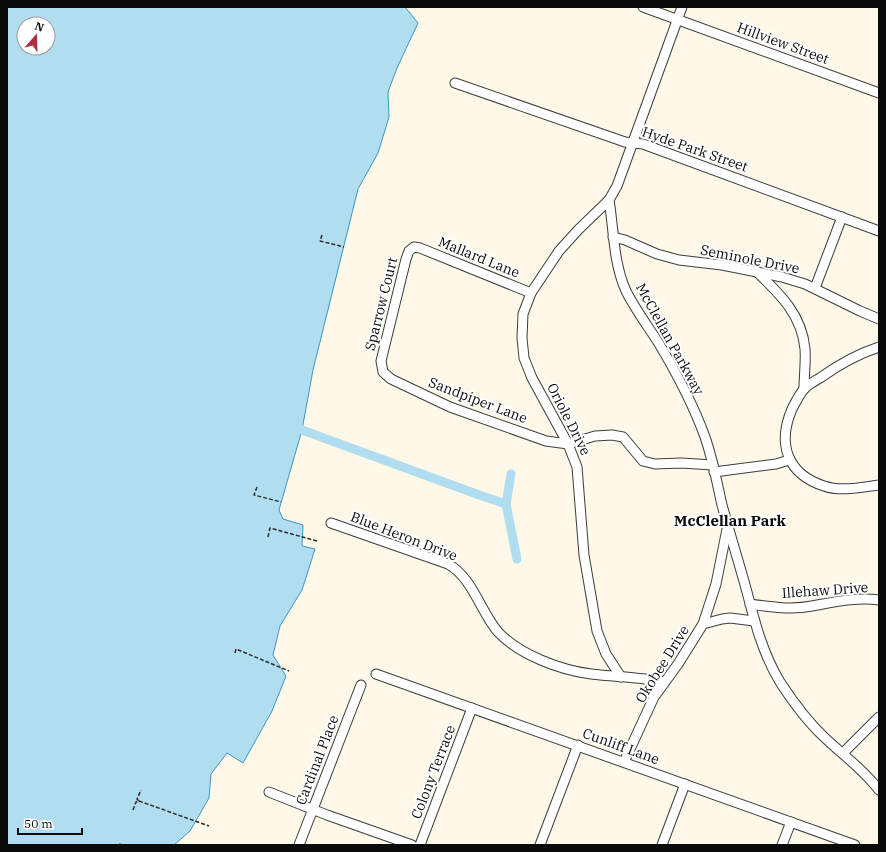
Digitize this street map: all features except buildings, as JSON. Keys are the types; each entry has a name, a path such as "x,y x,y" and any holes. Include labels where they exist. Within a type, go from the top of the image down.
{"street":[{"name":"Hillview Street","path":"643,7 879,93"},
{"path":"609,200 617,186 682,7"},
{"name":"Hyde Park Street","path":"455,83 625,142 643,144 879,231"},
{"name":"McClellan Parkway","path":"609,200 618,266 626,290 636,310 666,356 685,391 704,435 754,621 769,660 790,697 814,727 862,770 879,790"},
{"name":"Oriole Drive","path":"609,200 559,251 530,293 522,320 522,338 524,358 532,378 568,444 578,472 584,555 597,631 606,654 621,677"},
{"path":"815,288 842,217"},
{"name":"Seminole Drive","path":"613,237 625,240 657,254 680,260 722,265 782,277 815,288 879,319"},
{"name":"Mallard Lane","path":"417,247 530,293"},
{"name":"Sparrow Court","path":"383,372 381,361 406,259 409,251 417,247"},
{"path":"757,272 787,303 800,326 805,347 804,389"},
{"path":"879,347 849,360 804,389 793,406 786,426 784,442 789,460 808,478 825,487 851,488 879,485"},
{"name":"Sandpiper Lane","path":"383,372 391,380 450,407 546,441 568,444"},
{"path":"568,444 595,436 612,435 623,437 643,461 655,464 681,463 714,468 776,464 789,460"},
{"name":"Blue Heron Drive","path":"331,523 448,564 455,568 468,584 497,631 526,653 568,669 590,674 664,682"},
{"name":"Okobee Drive","path":"624,762 654,697 678,664 703,624 716,584 728,523"},
{"name":"Illehaw Drive","path":"750,604 776,608 792,608 844,600 879,600"},
{"name":"Okobee Drive","path":"703,624 730,618 754,621"},
{"name":"Cunliff Lane","path":"376,674 856,845"},
{"name":"Cardinal Place","path":"299,845 361,685"},
{"name":"Colony Terrace","path":"420,845 472,708"},
{"path":"844,753 879,717"},
{"path":"540,845 578,745"},
{"path":"662,845 685,784"},
{"path":"269,792 412,845"},
{"path":"782,845 791,822"}],"path":[{"path":"322,235 320,241 344,247"},
{"path":"257,487 254,495 281,502"},
{"path":"268,536 270,528 317,541"},
{"path":"235,653 236,649 289,671"},
{"path":"139,801 137,799 141,790"},
{"path":"133,810 136,802 139,801"},
{"path":"139,801 209,826"}],"water":[{"path":"7,7 405,7 418,23 397,68 388,92 389,117 378,153 358,189 313,370 302,430 279,510 283,519 303,525 302,546 315,549 302,590 280,626 273,655 286,676 272,711 243,763 227,753 211,774 209,798 190,831 174,845 7,845"}],"waterway":[{"path":"302,430 506,504"},
{"path":"511,474 506,504 517,559"}],"district":[{"name":"McClellan Park","path":"730,520"}]}
